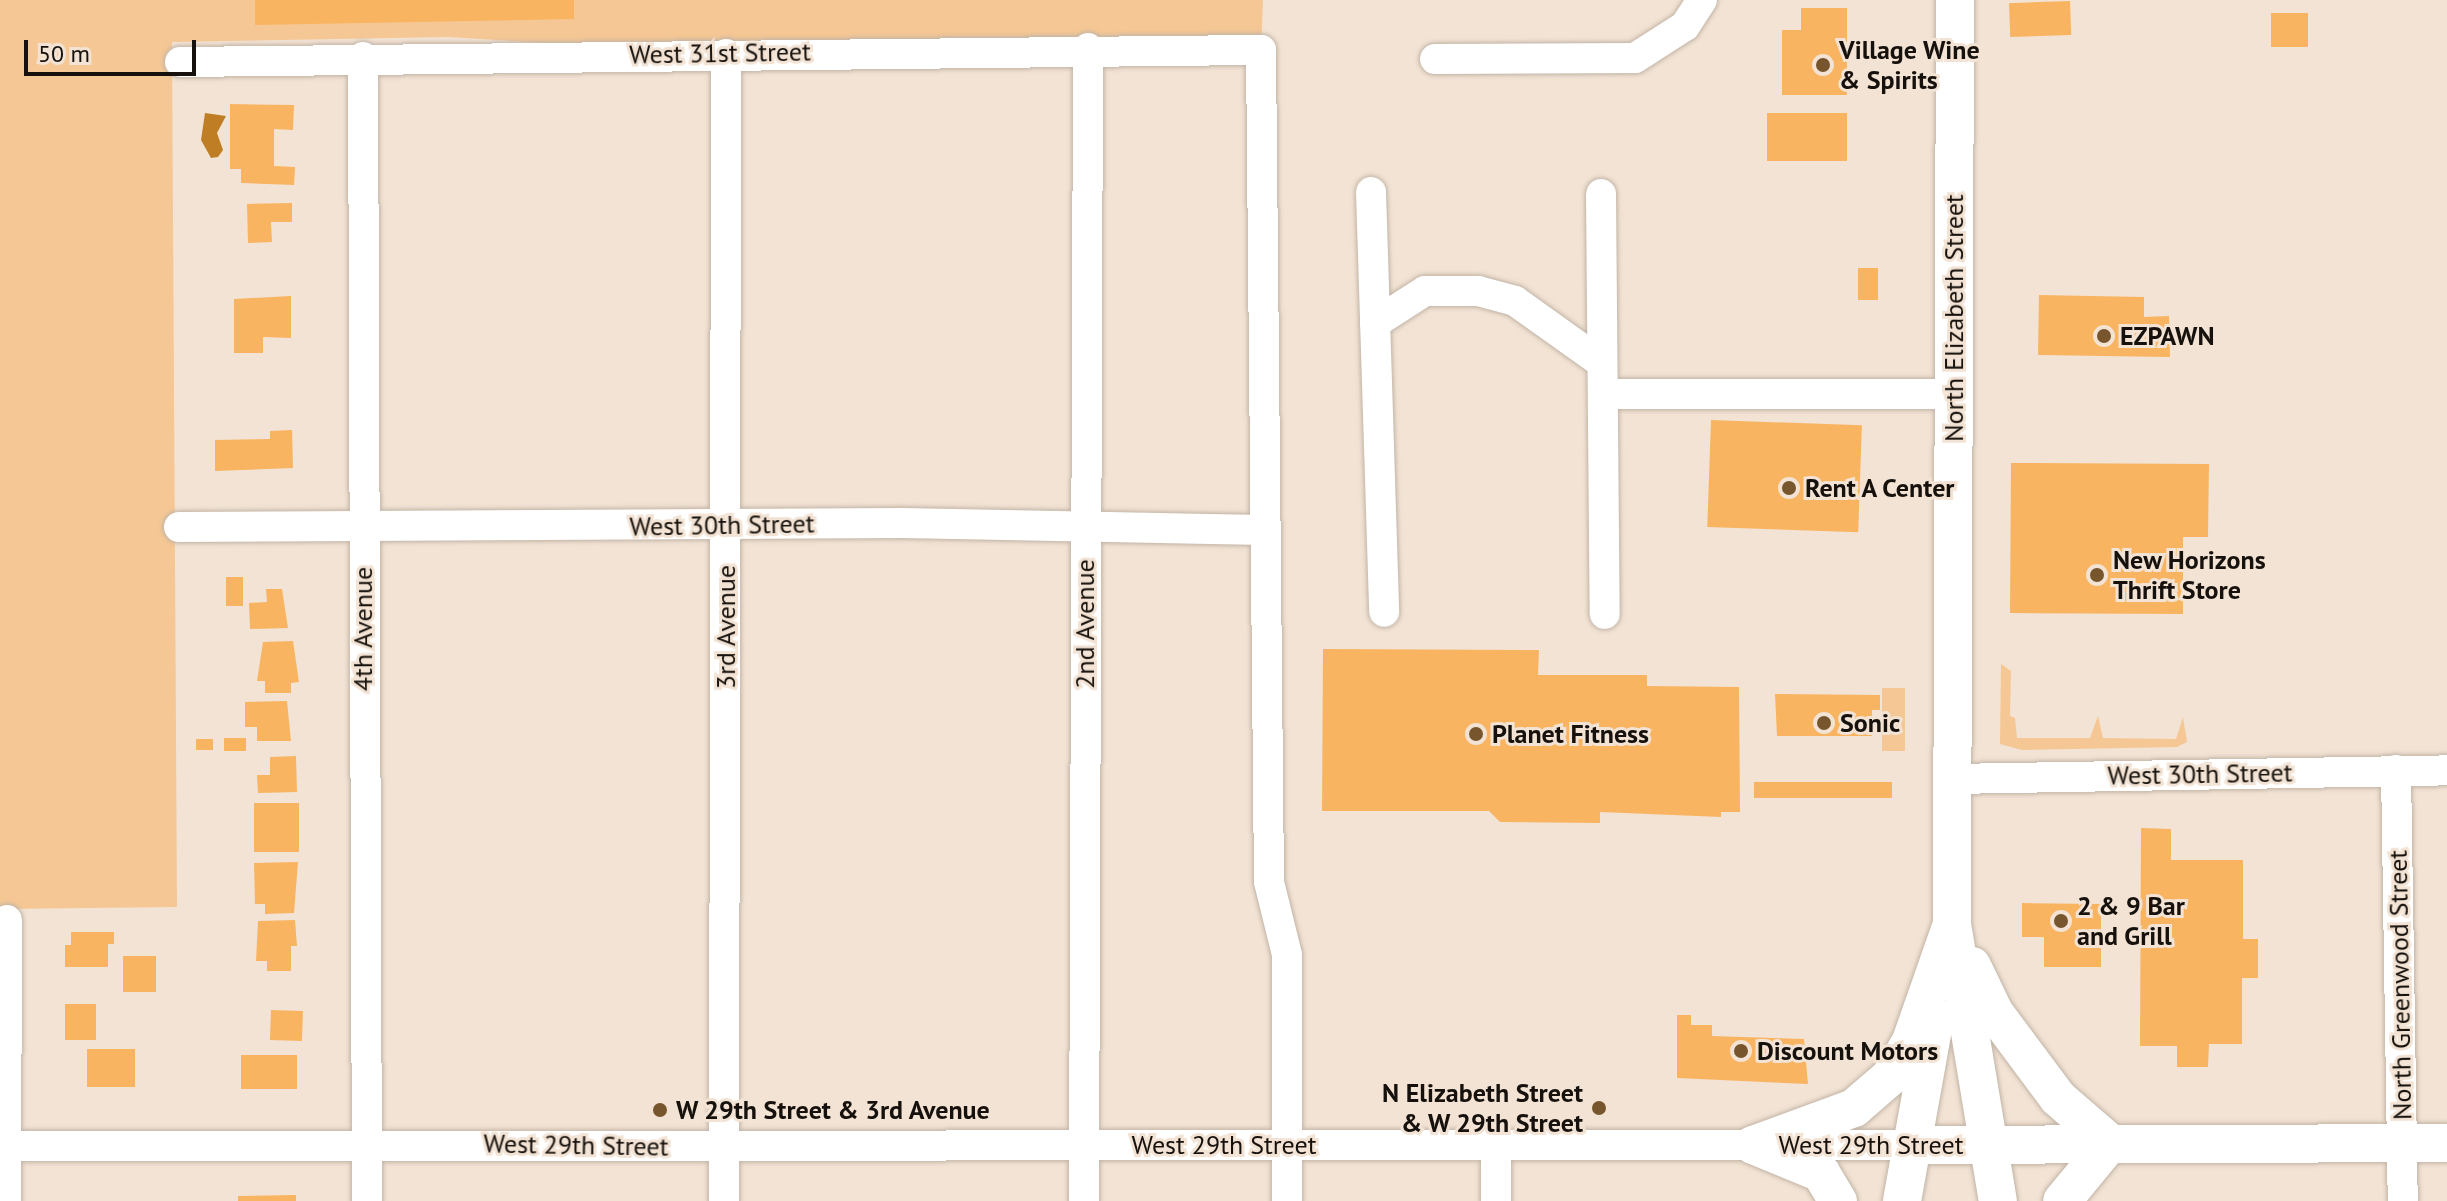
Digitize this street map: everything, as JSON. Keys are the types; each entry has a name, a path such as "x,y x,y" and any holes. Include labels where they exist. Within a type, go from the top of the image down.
{"main road":[{"name":"North Elizabeth Street","path":"1955,0 1952,924 1998,1201"},
{"name":"North Elizabeth Street","path":"1902,1201 1952,924"},
{"path":"1952,924 1994,1012 2058,1098 2110,1143 2062,1201"},
{"path":"1753,1145 1854,1108 1890,1077 1911,1041 1952,924"},
{"name":"West 29th Street","path":"1911,1145 2447,1143"},
{"path":"1753,1145 1821,1173 1838,1201"}],"street":[{"path":"1435,59 1635,58 1685,26 1702,0"},
{"name":"West 31st Street","path":"180,62 1088,48 1261,50 1265,530"},
{"name":"2nd Avenue","path":"1084,1201 1088,48"},
{"name":"3rd Avenue","path":"724,1201 726,54"},
{"name":"4th Avenue","path":"363,57 367,1201"},
{"path":"1371,192 1384,612"},
{"path":"1601,194 1605,614"},
{"path":"1375,323 1425,291 1478,291 1515,301 1602,363"},
{"path":"1603,394 1953,394"},
{"name":"West 30th Street","path":"179,527 363,529 1085,524 1265,530"},
{"path":"1265,530 1269,882 1287,955 1287,1201"},
{"name":"North Greenwood Street","path":"2396,770 2403,1201"},
{"name":"West 30th Street","path":"1952,779 2447,770"},
{"path":"6,1201 3,1146 7,920"},
{"name":"West 29th Street","path":"3,1146 367,1143 724,1147 1911,1145"},
{"path":"1496,1146 1496,1201"}],"shaded area":[{"path":"0,0 1263,0 1261,50 726,54 448,37 172,42 177,907 0,909"},
{"path":"205,113 226,116 217,133 223,150 218,157 211,158 201,140"},
{"path":"2001,664 2011,671 2010,716 2015,718 2017,738 2090,738 2098,716 2103,738 2176,739 2183,717 2187,742 2177,747 2022,750 2000,744"},
{"path":"1882,688 1905,688 1905,751 1882,751"}],"building":[{"path":"255,0 574,0 574,19 255,25"},
{"path":"2070,1 2071,35 2010,37 2009,3"},
{"path":"1801,8 1847,8 1847,95 1782,95 1782,30 1801,30"},
{"path":"2271,13 2308,13 2308,47 2271,47"},
{"path":"230,104 294,105 293,130 274,129 274,166 295,167 294,185 241,183 241,169 230,169"},
{"path":"1767,113 1847,113 1847,161 1767,161"},
{"path":"292,203 292,222 271,222 272,242 248,243 247,204"},
{"path":"1858,268 1878,268 1878,300 1858,300"},
{"name":"EZPAWN","path":"2039,295 2144,297 2144,317 2169,316 2170,357 2038,355"},
{"path":"291,296 291,338 263,337 263,353 234,353 234,299"},
{"name":"Rent A Center","path":"1711,420 1862,425 1858,532 1707,527"},
{"path":"292,430 293,468 215,471 215,440 270,439 270,431"},
{"name":"New Horizons Thrift Store","path":"2011,463 2209,464 2208,537 2183,537 2183,614 2010,613"},
{"path":"226,577 243,577 243,606 226,606"},
{"path":"266,589 282,589 288,628 250,629 249,603 267,602"},
{"path":"293,641 299,682 291,683 291,693 265,693 265,681 257,681 263,642"},
{"path":"1323,649 1539,650 1538,675 1647,675 1647,686 1739,687 1740,812 1721,812 1721,817 1600,812 1600,823 1500,822 1489,811 1322,811"},
{"name":"Sonic","path":"1775,694 1880,695 1880,710 1872,710 1872,736 1777,736"},
{"path":"287,701 291,741 257,741 257,727 245,727 245,702"},
{"path":"224,738 246,738 246,751 224,751"},
{"path":"196,739 213,739 213,750 196,750"},
{"path":"296,756 297,792 258,793 257,775 270,775 270,757"},
{"path":"1754,782 1892,782 1892,798 1754,798"},
{"path":"254,803 299,803 299,852 254,852"},
{"path":"2141,828 2171,829 2171,860 2243,860 2243,939 2258,939 2258,978 2242,978 2242,1044 2209,1044 2208,1067 2177,1067 2177,1046 2140,1046"},
{"path":"298,862 294,913 265,914 265,904 255,904 254,863"},
{"name":"2 & 9 Bar and Grill","path":"2022,903 2101,904 2101,967 2044,967 2044,937 2022,937"},
{"path":"295,920 297,946 291,946 291,971 267,971 267,961 256,961 258,921"},
{"path":"71,932 114,932 114,944 108,944 108,967 65,967 65,945 71,945"},
{"path":"123,956 156,956 156,992 123,992"},
{"path":"65,1004 96,1004 96,1040 65,1040"},
{"path":"271,1010 303,1011 302,1041 270,1040"},
{"name":"Discount Motors","path":"1677,1015 1691,1015 1691,1025 1712,1025 1712,1036 1804,1039 1808,1084 1677,1078"},
{"path":"87,1049 135,1049 135,1087 87,1087"},
{"path":"241,1055 297,1055 297,1089 241,1089"},
{"path":"296,1195 296,1201 238,1201 238,1196"}],"place":[{"name":"Village Wine & Spirits","path":"1823,65"},
{"name":"EZPAWN","path":"2104,336"},
{"name":"Rent A Center","path":"1789,488"},
{"name":"New Horizons Thrift Store","path":"2097,575"},
{"name":"Sonic","path":"1824,723"},
{"name":"Planet Fitness","path":"1476,734"},
{"name":"2 & 9 Bar and Grill","path":"2061,921"},
{"name":"Discount Motors","path":"1741,1051"},
{"name":"N Elizabeth Street & W 29th Street","path":"1599,1108"},
{"name":"W 29th Street & 3rd Avenue","path":"660,1110"}]}
